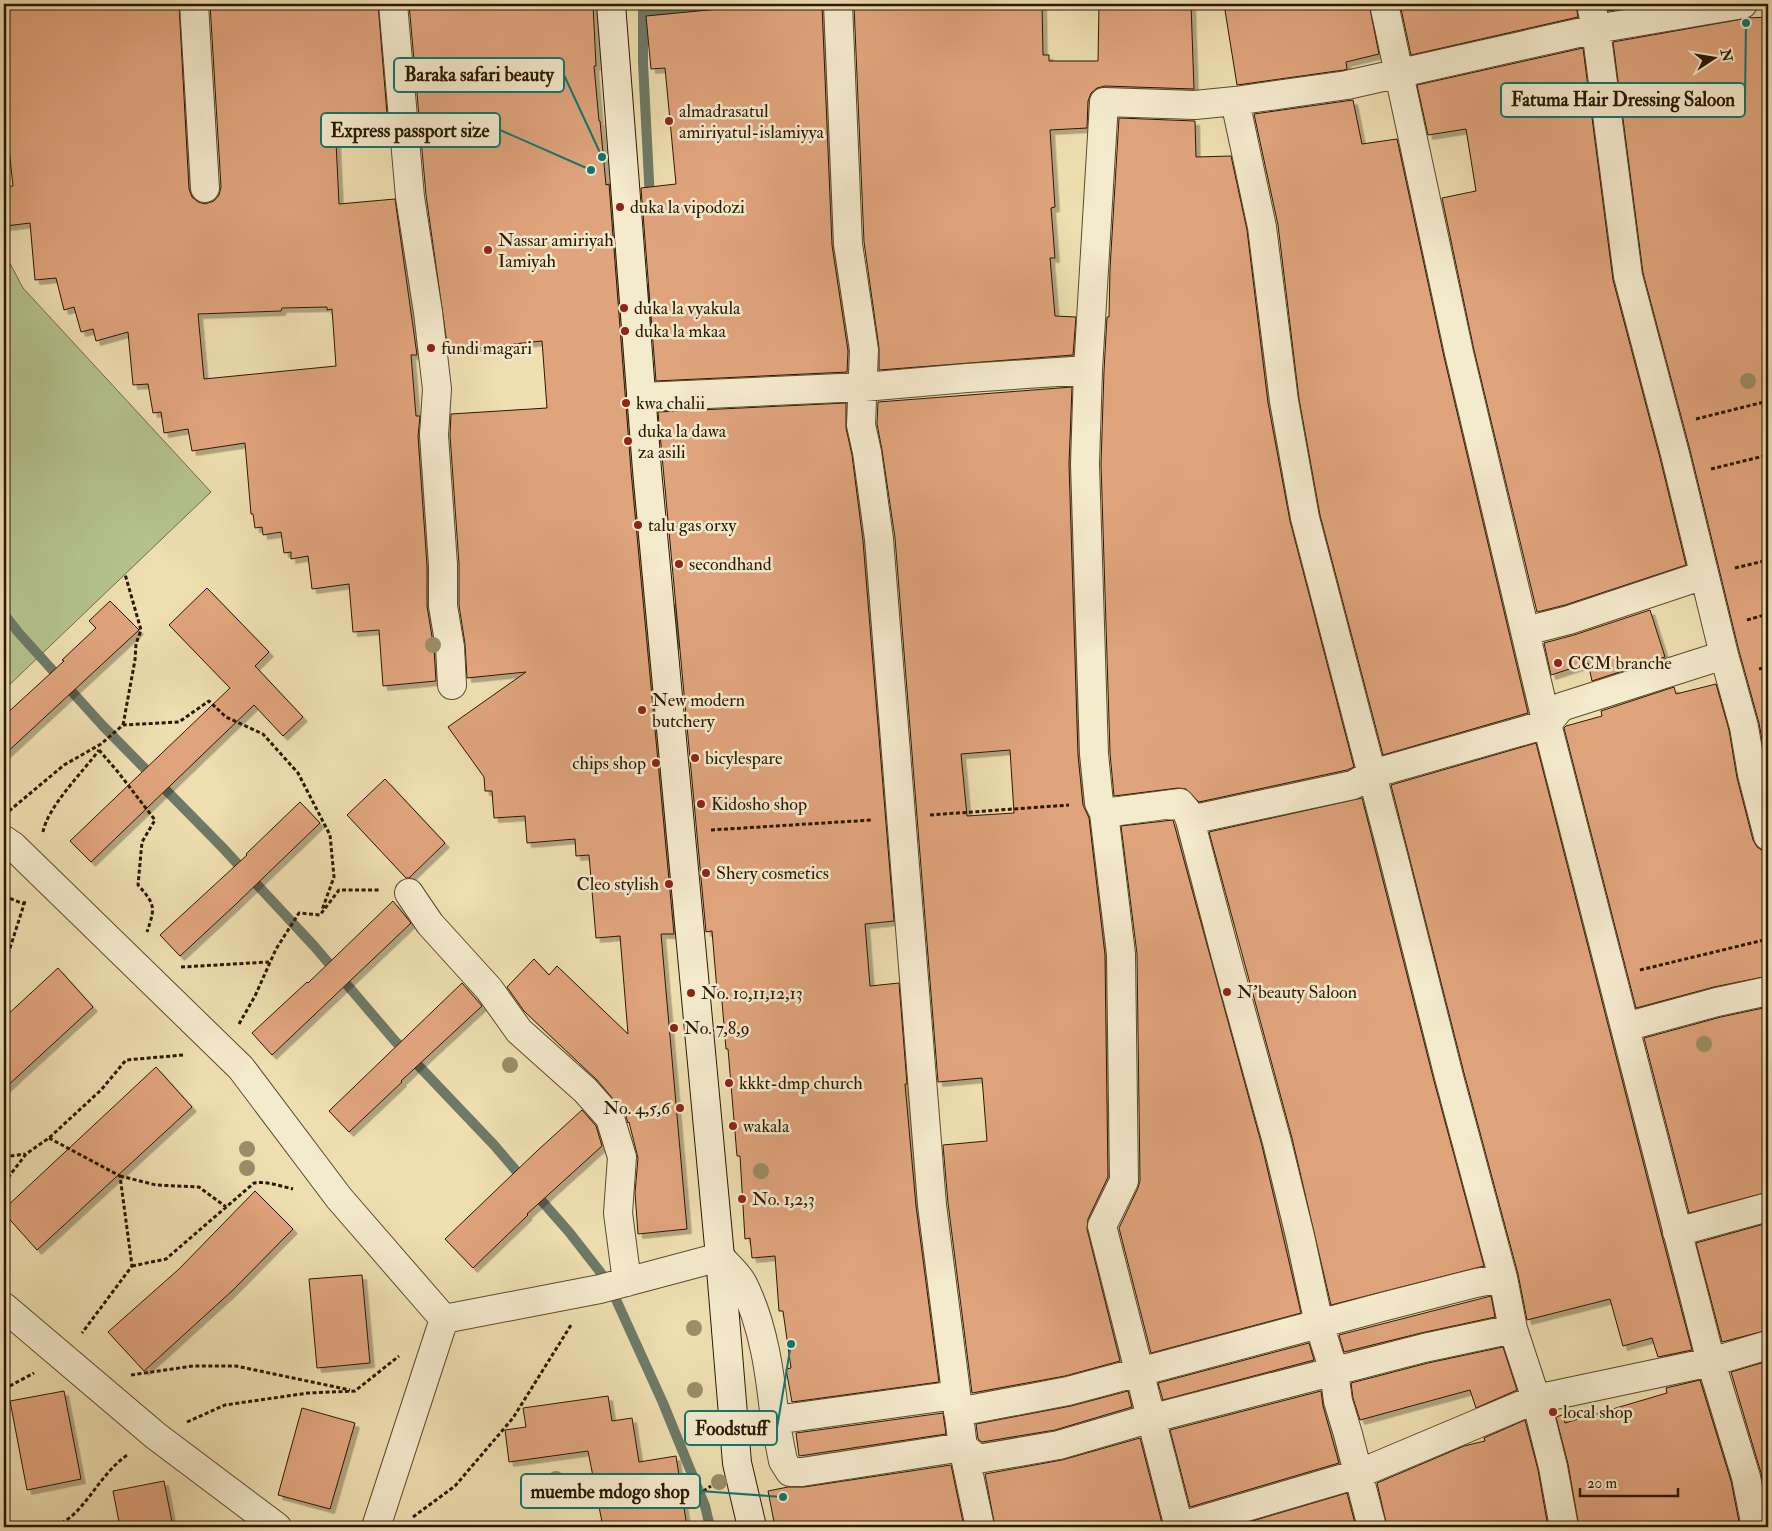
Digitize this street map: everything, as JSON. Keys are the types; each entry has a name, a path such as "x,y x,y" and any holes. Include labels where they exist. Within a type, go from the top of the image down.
{"street":[{"path":"194,4 205,188"},
{"path":"393,4 410,197 428,312 437,389 434,435 442,557 443,606 450,647 452,685"},
{"path":"611,4 641,397 720,1257 737,1463 752,1527"},
{"path":"838,4 848,244 864,350 861,425 867,452 879,539 932,1205 963,1448 980,1527"},
{"path":"1384,4 1459,353 1547,724 1711,1362 1746,1477 1756,1527"},
{"path":"1744,4 1594,16 1399,73 1347,85 1194,105 1104,102 1088,370 1085,464 1093,744 1099,803 1104,813 1121,954 1124,1181 1102,1226 1178,1527 1358,1474 1536,1399 1711,1362 1768,1345"},
{"path":"1594,16 1628,276 1744,727 1752,774 1768,836"},
{"path":"1235,101 1262,227 1284,401 1305,518 1514,1329 1536,1399 1564,1527"},
{"path":"641,397 864,387 1088,370"},
{"path":"1526,631 1569,620 1704,576"},
{"path":"1190,820 1353,784 1372,774 1547,724 1561,707 1724,655"},
{"path":"1104,813 1180,803 1186,810 1190,820 1277,1142 1319,1324 1334,1371 1338,1401 1372,1527"},
{"path":"4,840 13,846 241,1068 339,1198 444,1319"},
{"path":"409,893 430,924 489,989 519,1031 585,1090 610,1118 622,1157 610,1287"},
{"path":"1625,1027 1717,1002 1768,991"},
{"path":"1677,1232 1768,1207"},
{"path":"444,1319 610,1287 720,1257"},
{"path":"720,1257 742,1282 760,1328 783,1461 790,1472 802,1472 963,1448 978,1459 1059,1445 1424,1348 1514,1329"},
{"path":"775,1420 957,1404 1068,1391 1461,1287 1502,1278"},
{"path":"4,1307 156,1436 277,1527"},
{"path":"376,1527 444,1319"}],"path":[{"path":"1667,427 1768,400"},
{"path":"1680,476 1768,455"},
{"path":"123,725 140,630 125,574"},
{"path":"4,811 8,812 64,765 101,744 123,725 178,722 209,701 226,716 263,734 298,773 330,835 334,877 320,915"},
{"path":"99,750 155,820 142,842 138,885 150,898 154,912 144,940 141,971 270,962"},
{"path":"4,896 24,904"},
{"path":"1612,976 1768,939"},
{"path":"48,1138 120,1176 156,1185 199,1187 226,1207"},
{"path":"4,1158 26,1154"},
{"path":"120,1176 132,1266"},
{"path":"4,1389 63,1358 132,1266 166,1259 254,1182 264,1181 276,1186 294,1189"},
{"path":"406,1522 455,1486 513,1418 610,1287"},
{"path":"56,1527 77,1512 122,1458 156,1436 225,1405 308,1393 355,1391 400,1355"},
{"path":"91,1381 193,1366 236,1366 355,1391"},
{"path":"687,1502 707,1488"}],"green space":[{"path":"4,252 23,288 211,492 4,690"}],"building":[{"path":"8,4 90,4 90,8 137,4 179,4 189,189 192,197 198,202 205,204 214,201 219,195 221,187 210,4 378,4 389,138 336,142 339,204 395,199 417,355 411,355 416,416 420,416 418,436 427,566 427,606 434,649 436,681 383,686 379,630 353,632 349,584 312,589 308,556 291,559 291,552 284,553 281,532 263,535 262,527 255,528 253,514 251,514 245,443 192,451 188,429 164,433 161,412 153,413 148,384 133,385 128,332 96,341 93,329 81,332 74,307 64,310 56,278 35,280 30,223 6,226 4,187 13,186 4,102 4,66 6,66 6,62 9,62","holes":["327,307 327,310 332,309 336,366 204,379 198,314 281,311 282,308"]},
{"path":"409,4 593,4 596,66 594,66 606,185 609,184 631,471 674,934 661,934 687,1229 638,1234 635,1193 638,1158 625,1113 597,1080 524,1011 507,987 534,959 549,975 557,966 628,1034 620,936 596,938 589,855 576,856 575,839 527,843 525,816 494,818 492,791 485,791 484,777 448,727 526,672 467,678 465,644 459,605 459,564 450,435 451,414 547,408 542,341 448,351 426,195"},
{"path":"895,4 895,6 1042,4 1043,55 1049,55 1049,61 1098,61 1099,4 1191,4 1194,89 1105,86 1097,88 1091,93 1088,101 1087,128 1050,130 1055,207 1051,208 1055,258 1050,258 1055,316 1076,317 1073,355 879,370 879,348 864,242 854,5"},
{"path":"1224,4 1369,4 1379,54 1346,62 1347,69 1344,70 1237,85"},
{"path":"1400,4 1576,4 1578,17 1411,55"},
{"path":"1607,4 1651,4 1608,11"},
{"path":"822,6 832,245 848,351 847,372 656,381 641,188 676,184 665,68 651,69 646,16 719,9"},
{"path":"1768,17 1768,774 1759,723 1643,273 1613,42 1748,18"},
{"path":"1583,48 1613,280 1686,565 1565,605 1537,612 1474,350 1442,198 1476,191 1466,129 1428,135 1417,85"},
{"path":"1353,100 1362,144 1397,139 1444,357 1528,713 1383,755 1320,515 1299,399 1278,225 1254,114"},
{"path":"1119,118 1195,121 1196,157 1231,156 1247,230 1268,403 1290,521 1354,767 1347,770 1199,802 1186,789 1178,788 1114,796 1110,753 1101,464 1104,371 1107,317 1109,317"},
{"path":"1072,387 1069,464 1078,755 1083,805 1089,818 1105,955 1108,1177 1088,1219 1087,1229 1120,1361 1065,1376 972,1393 948,1203 943,1145 987,1141 982,1078 938,1082 895,538 877,424 878,402","holes":["1010,750 1014,813 967,816 961,754"]},
{"path":"846,403 846,428 852,455 863,541 894,921 865,924 870,986 899,983 907,1084 905,1084 916,1206 939,1382 792,1402 786,1369 791,1368 783,1311 779,1311 775,1256 752,1258 750,1238 745,1239 740,1156 737,1156 721,990 717,990 712,931 706,932 658,412"},
{"path":"207,588 269,652 255,666 303,717 283,736 254,705 91,862 70,841 230,688 169,625"},
{"path":"110,601 139,630 4,755 4,716 64,661 62,660 96,628 89,621"},
{"path":"1650,610 1665,657 1592,681 1588,663 1551,675 1544,643"},
{"path":"1716,684 1729,730 1737,778 1753,840 1757,847 1763,851 1768,851 1768,976 1714,987 1636,1008 1564,728 1602,716 1601,711 1674,687 1676,694"},
{"path":"1536,743 1692,1350 1658,1357 1652,1338 1623,1346 1610,1299 1527,1320 1518,1274 1464,1073 1391,785"},
{"path":"385,779 445,843 409,878 406,878 347,815"},
{"path":"1362,798 1434,1081 1484,1266 1331,1305 1292,1138 1209,832"},
{"path":"300,802 320,823 180,956 160,935 247,855"},
{"path":"1173,820 1262,1146 1301,1313 1151,1353 1119,1228 1140,1181 1137,954 1121,826"},
{"path":"393,901 411,923 272,1055 252,1033 308,983"},
{"path":"58,968 93,1007 4,1089 4,1018"},
{"path":"462,983 482,1006 349,1132 329,1111"},
{"path":"1768,1007 1768,1192 1689,1213 1644,1038 1721,1017"},
{"path":"156,1067 192,1107 37,1250 4,1213 4,1209"},
{"path":"582,1110 596,1126 602,1146 527,1214 473,1268 445,1239"},
{"path":"255,1191 293,1229 233,1290 144,1371 108,1332 179,1269"},
{"path":"1768,1223 1768,1330 1722,1342 1696,1243"},
{"path":"362,1275 370,1363 317,1368 309,1279"},
{"path":"1491,1296 1495,1317 1344,1352 1339,1335"},
{"path":"1309,1343 1314,1360 1163,1400 1158,1383"},
{"path":"1503,1347 1517,1390 1476,1408 1470,1390 1360,1420 1353,1398 1351,1383 1428,1363"},
{"path":"1768,1361 1768,1509 1761,1473 1731,1372"},
{"path":"1700,1380 1731,1481 1740,1527 1579,1527 1568,1464 1556,1417 1562,1415 1565,1423 1667,1393 1666,1388"},
{"path":"64,1391 81,1479 27,1490 10,1401"},
{"path":"1128,1391 1132,1407 1055,1430 982,1442 978,1439 976,1424 1071,1406"},
{"path":"1321,1391 1323,1406 1339,1463 1190,1507 1170,1430"},
{"path":"608,1396 612,1421 632,1418 639,1462 676,1456 687,1527 603,1527 588,1451 509,1462 505,1430 526,1427 523,1408"},
{"path":"302,1408 355,1423 330,1509 278,1495"},
{"path":"943,1413 946,1434 799,1456 796,1433"},
{"path":"1525,1420 1538,1470 1548,1527 1387,1527 1377,1483 1464,1446 1485,1441 1484,1438"},
{"path":"1140,1438 1163,1527 995,1527 985,1474 1062,1460"},
{"path":"951,1465 964,1527 816,1527 815,1523 775,1527 768,1491"},
{"path":"164,1481 173,1527 120,1527 113,1491"},
{"path":"1347,1493 1356,1527 1232,1527"}],"waterway":[{"path":"650,200 643,63 643,12 728,6 729,21"},
{"path":"649,332 650,289"},
{"path":"675,646 678,608"},
{"path":"4,614 102,725 222,847 314,946 395,1041 494,1145 524,1180"},
{"path":"533,1191 569,1232 608,1282 663,1403 705,1506 710,1527"}],"place":[{"name":"Fatuma Hair Dressing Saloon","path":"1746,23"},
{"name":"almadrasatul amiriyatul-islamiyya","path":"669,121"},
{"name":"Baraka safari beauty","path":"602,157"},
{"name":"Express passport size","path":"591,170"},
{"name":"duka la vipodozi","path":"620,207"},
{"name":"Nassar amiriyah Iamiyah","path":"488,250"},
{"name":"duka la vyakula","path":"624,308"},
{"name":"duka la mkaa","path":"625,331"},
{"name":"fundi magari","path":"431,348"},
{"name":"kwa chalii","path":"626,403"},
{"name":"duka la dawa za asili","path":"628,441"},
{"name":"talu gas orxy","path":"638,525"},
{"name":"secondhand","path":"679,564"},
{"name":"CCM branche","path":"1558,663"},
{"name":"New modern butchery","path":"642,710"},
{"name":"bicylespare","path":"695,758"},
{"name":"chips shop","path":"656,763"},
{"name":"Kidosho shop","path":"701,804"},
{"name":"Shery cosmetics","path":"706,873"},
{"name":"Cleo stylish","path":"669,884"},
{"name":"N'beauty Saloon","path":"1227,992"},
{"name":"No. 10,11,12,13","path":"691,993"},
{"name":"No. 7,8,9","path":"674,1028"},
{"name":"kkkt-dmp church","path":"729,1083"},
{"name":"No. 4,5,6","path":"680,1108"},
{"name":"wakala","path":"733,1126"},
{"name":"No. 1,2,3","path":"742,1199"},
{"name":"Foodstuff","path":"791,1344"},
{"name":"local shop","path":"1553,1412"},
{"name":"muembe mdogo shop","path":"783,1497"}]}
